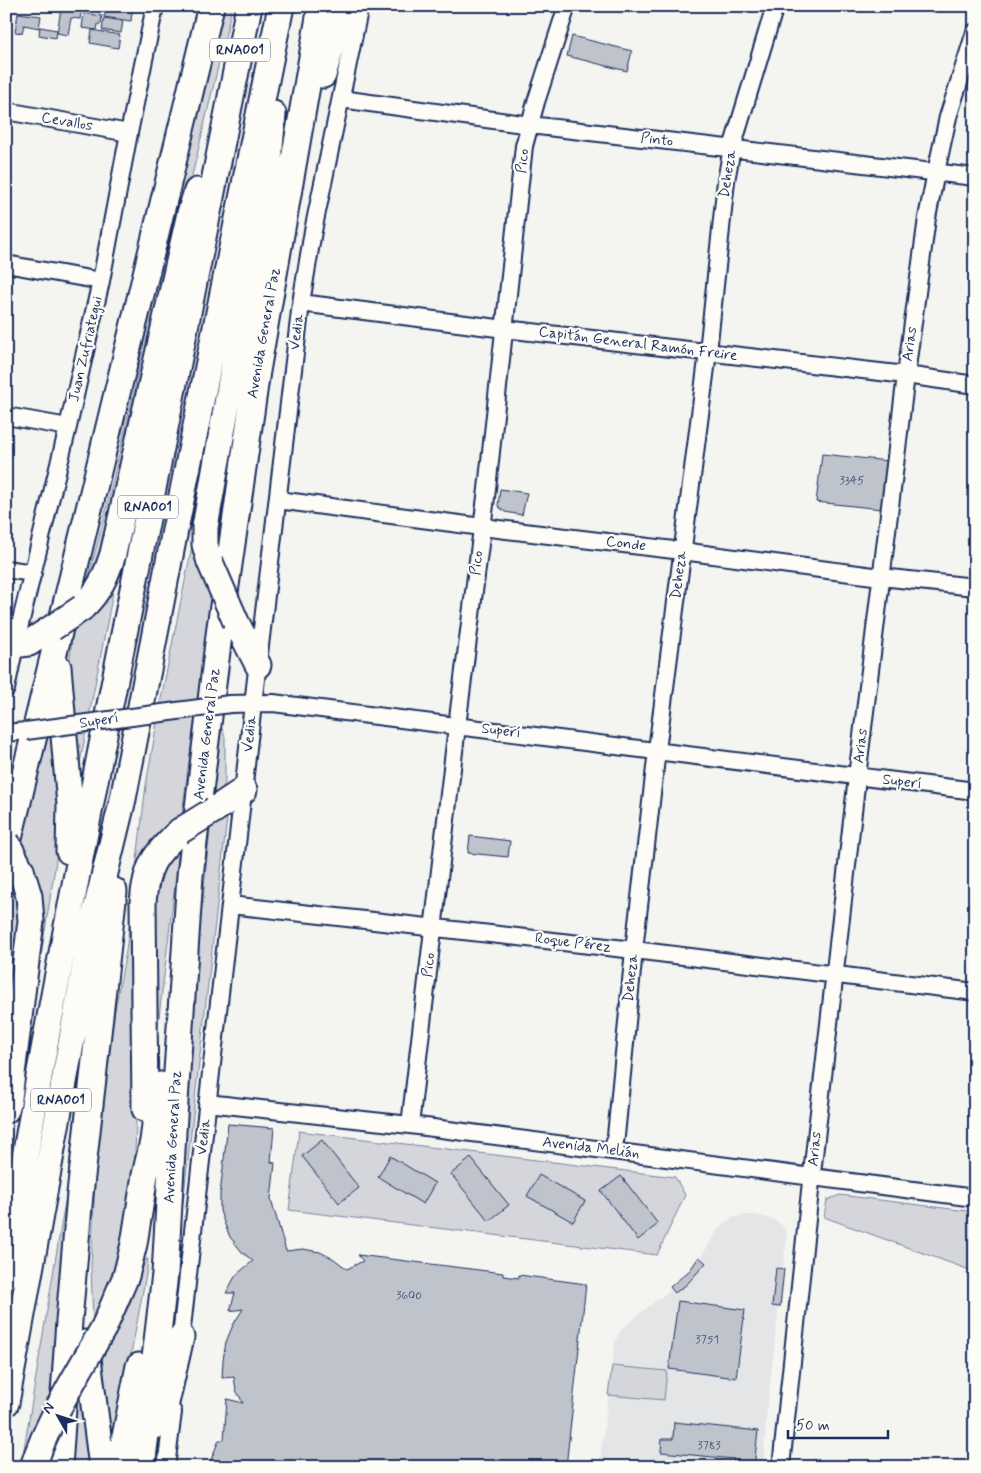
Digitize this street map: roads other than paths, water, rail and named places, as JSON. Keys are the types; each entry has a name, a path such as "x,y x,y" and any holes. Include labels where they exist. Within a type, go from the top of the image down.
{"highway":[{"path":"175,154 195,6"},
{"path":"14,861 56,628 211,6"},
{"name":"RNA001","path":"6,1275 22,1174 68,920 144,525 249,6"},
{"path":"258,665 236,622 210,562 205,545 205,527 267,180 282,6"},
{"name":"RNA001","path":"6,1403 93,922 123,799 175,530 282,6"},
{"name":"Avenida General Paz","path":"142,1467 165,1274 190,876 221,617 257,371 321,6"},
{"path":"290,182 332,43 340,6"},
{"path":"15,645 29,642 56,628 91,600 106,577 113,554 190,213 231,94"},
{"path":"56,628 70,805 68,920"},
{"path":"146,1175 143,902 145,882 152,864 163,846 180,831 244,790"},
{"path":"59,1467 80,1194 123,799"},
{"path":"6,842 29,896 31,921 6,1110"},
{"path":"33,1467 40,1447 59,1408 104,1327 126,1276 154,1141 181,915 190,876"},
{"path":"119,1467 140,1362 173,1132"},
{"path":"6,1223 22,1174"},
{"path":"80,1194 86,1353 102,1467"},
{"path":"156,1467 162,1423 181,1337"}],"street":[{"name":"Juan Zufriategui","path":"6,689 101,281 128,133 156,6"},
{"name":"Vedia","path":"166,1467 301,303 313,231 360,6"},
{"name":"Pico","path":"410,1125 482,527 524,146 566,6"},
{"name":"Deheza","path":"613,1151 657,750 708,352 726,181 732,148 775,6"},
{"name":"Arias","path":"781,1467 834,976 906,375 936,172 948,117 975,32"},
{"name":"Pinto","path":"341,99 530,125 975,176"},
{"name":"Cevallos","path":"6,111 128,133"},
{"path":"6,264 101,281"},
{"name":"Capitán General Ramón Freire","path":"301,303 505,329 906,375 975,385"},
{"path":"6,416 68,427"},
{"name":"Conde","path":"278,500 881,577 975,587"},
{"path":"6,569 33,573"},
{"name":"Superí","path":"6,733 230,704 273,703 975,791"},
{"name":"Roque Pérez","path":"230,905 634,950 975,992"},
{"name":"Avenida Melián","path":"207,1103 410,1125 975,1198"}]}
